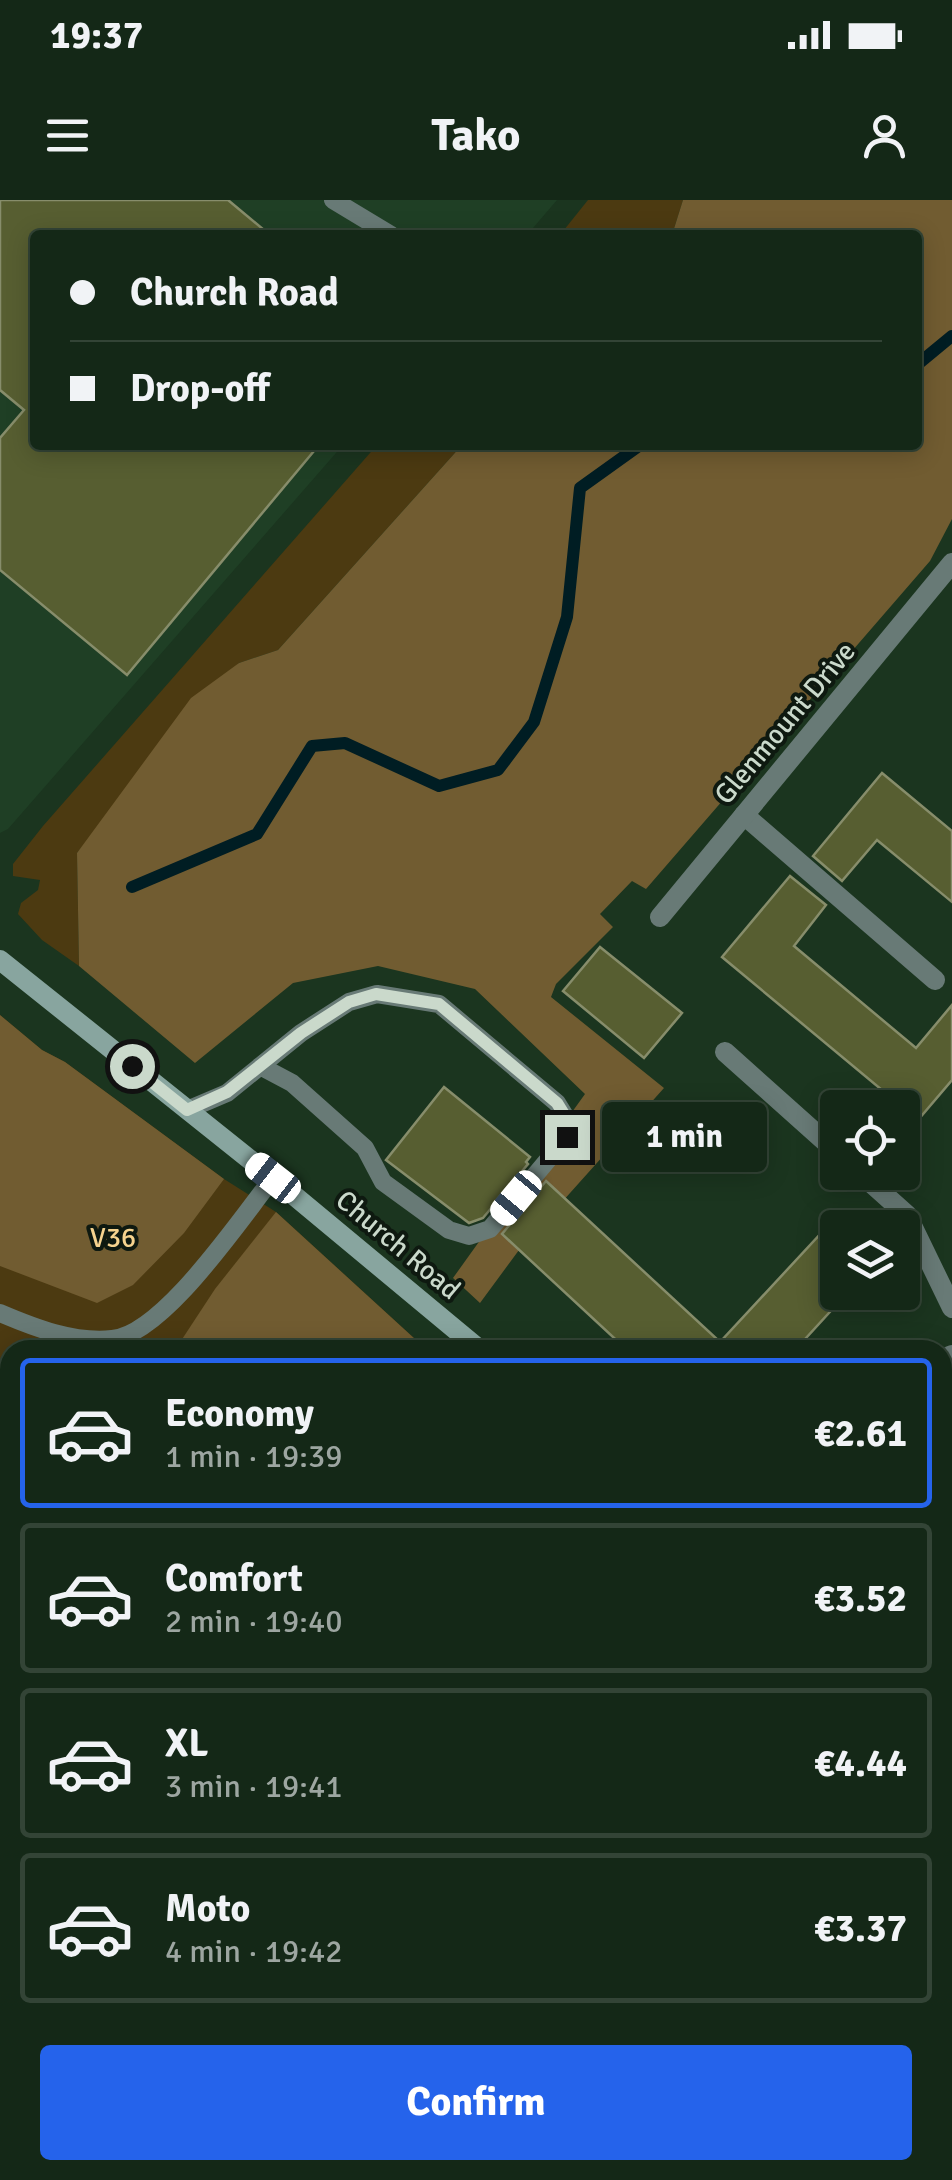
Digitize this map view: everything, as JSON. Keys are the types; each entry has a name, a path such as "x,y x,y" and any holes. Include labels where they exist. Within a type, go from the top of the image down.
{"street":[{"name":"Glenmount Drive","path":"660,917 952,563"},
{"path":"744,815 935,980"},
{"name":"Church Road","path":"0,960 468,1340"},
{"path":"724,1052 820,1137"},
{"path":"880,1190 907,1215 952,1308"}],"lane":[{"path":"333,200 383,230"},
{"path":"187,1110 227,1092 301,1033 349,1002 376,994 439,1004 557,1103 565,1116 567,1137 490,1229 468,1236 449,1230 386,1185 365,1148 292,1083 260,1066"},
{"path":"0,1314 47,1332 113,1340 146,1328 199,1272 273,1178"}],"shaded area":[{"path":"0,200 557,200 531,230 30,230 30,450 339,450 8,829 0,833"}],"green space":[{"path":"588,200 683,200 674,230 564,230"},
{"path":"683,200 952,200 952,519 930,561 646,889 632,881 600,914 613,927 556,984 551,997 664,1088 519,1250 480,1303 453,1278 585,1094 475,989 378,966 293,983 195,1063 79,966 77,853 191,698 239,663 278,650 458,450 922,450 922,230 674,230"},
{"path":"373,450 458,450 278,650 239,663 77,853 79,966 42,940 18,914 21,903 38,890 40,880 13,876 13,864"},
{"name":"V36","path":"0,1015 42,1050 65,1062 224,1179 276,1212 416,1340 0,1340"},
{"path":"0,1015 42,1050 65,1062 224,1179 184,1233 133,1285 97,1303 0,1266"},
{"path":"276,1212 416,1340 182,1340 215,1289"}],"building":[{"path":"0,200 228,200 264,230 30,230 30,450 315,450 127,675 0,570 0,438 24,410 0,390"},
{"path":"882,773 952,831 952,902 877,840 842,881 813,856"},
{"path":"790,876 826,905 794,946 916,1048 952,1005 952,1080 920,1118 920,1090 882,1090 722,957"},
{"path":"600,947 682,1013 644,1058 563,991"},
{"path":"444,1087 530,1157 483,1218 469,1223 386,1160"},
{"path":"546,1181 718,1340 616,1340 502,1234"},
{"path":"820,1234 820,1310 832,1310 804,1340 722,1340"}],"waterway":[{"path":"922,361 952,336"},
{"path":"132,887 257,834 312,746 345,743 439,786 498,770 534,722 567,617 580,488 633,450"}],"route":[{"path":"132,1066 187,1110 227,1092 301,1033 349,1002 376,994 405,998 439,1004 557,1103 565,1116 567,1137"}]}
